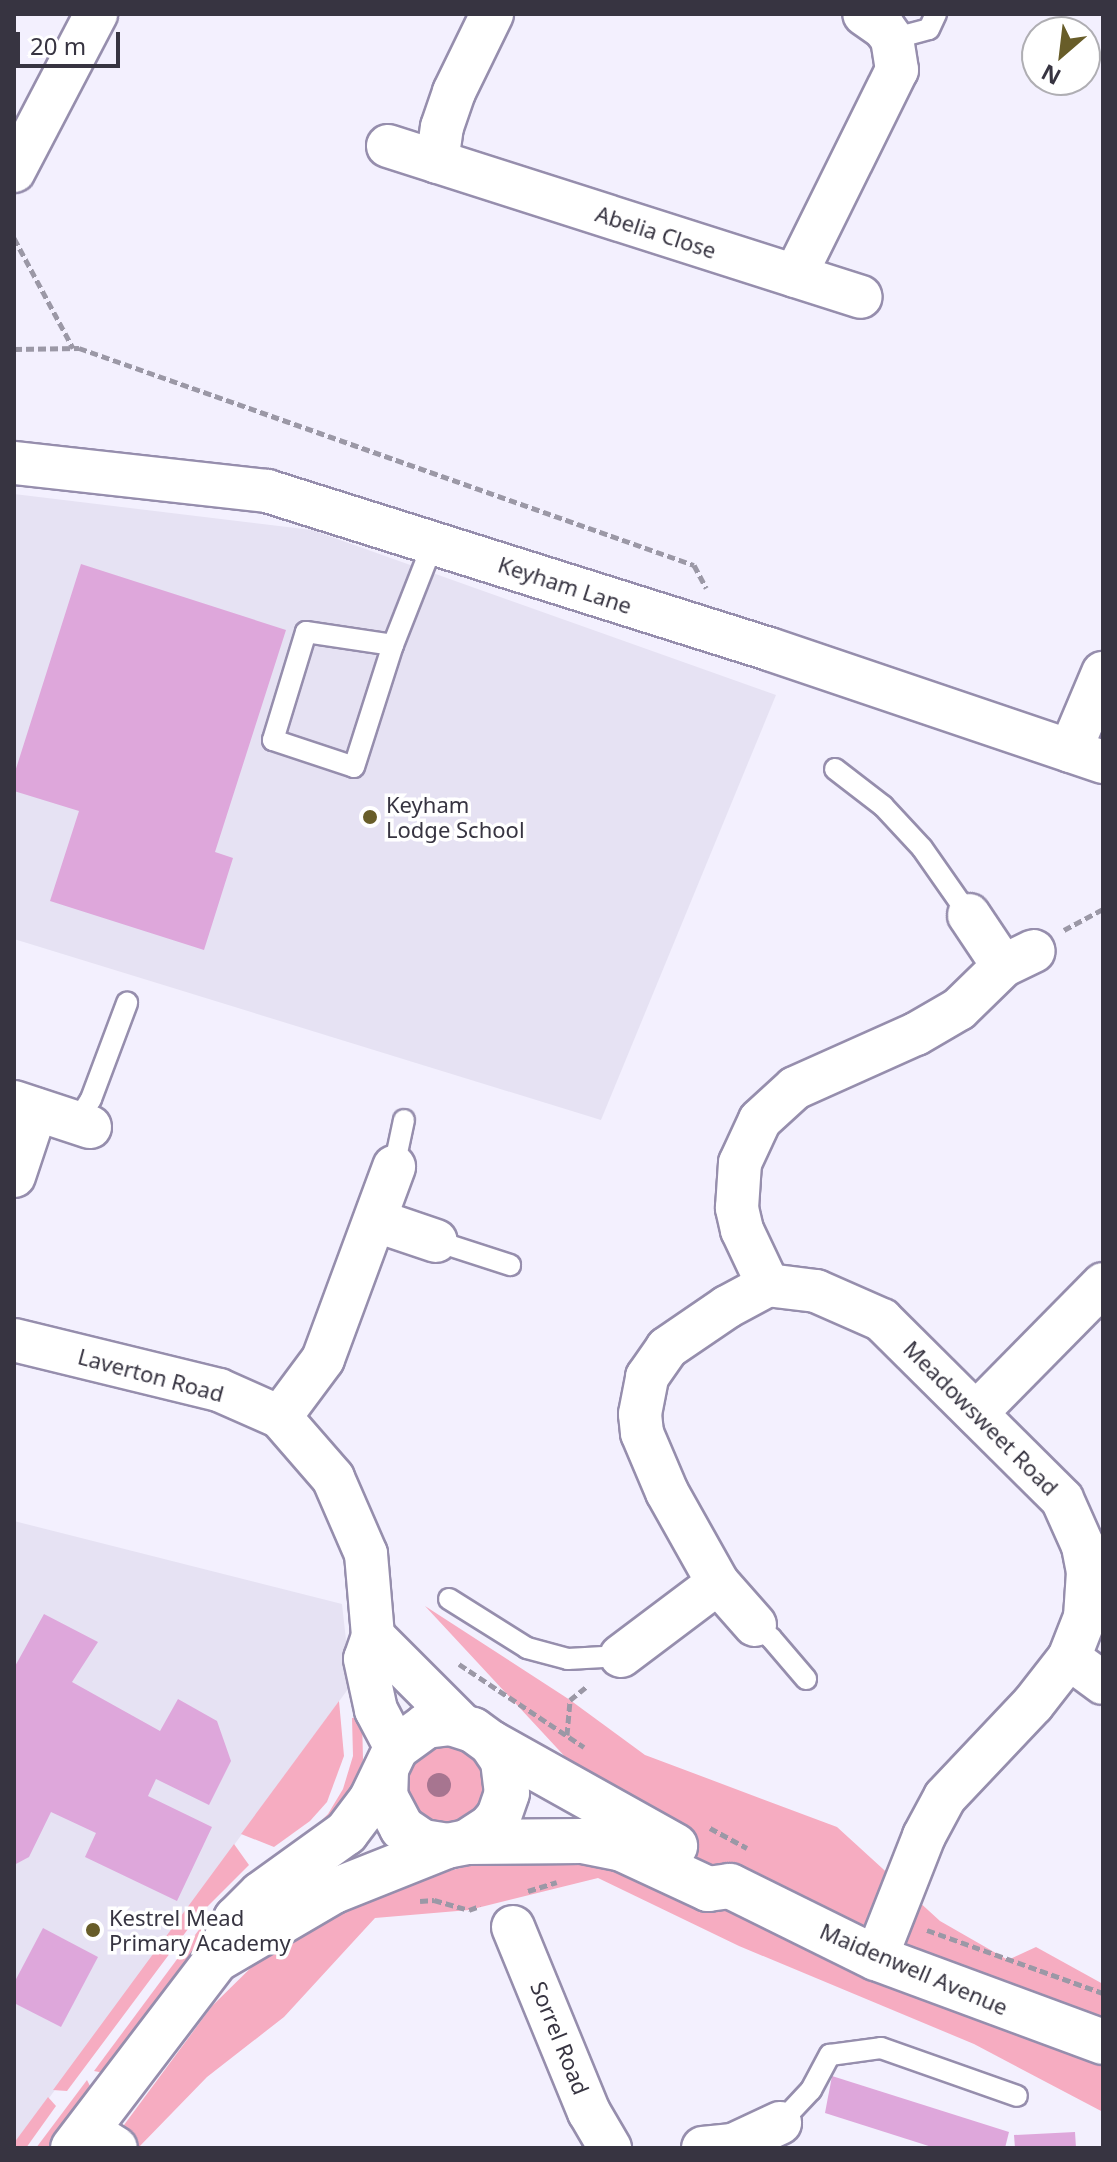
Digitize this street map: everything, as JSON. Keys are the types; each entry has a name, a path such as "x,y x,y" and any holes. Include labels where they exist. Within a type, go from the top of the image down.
{"street":[{"path":"14,169 96,14"},
{"path":"437,162 442,127 454,92 492,14"},
{"path":"795,276 897,70 878,27"},
{"name":"Abelia Close","path":"388,146 860,297"},
{"name":"Keyham Lane","path":"14,463 267,491 434,541 1087,756"},
{"path":"1087,756 1103,673"},
{"path":"755,1625 718,1583 667,1492 642,1433 641,1395 656,1361 667,1348 727,1307 768,1285 742,1230 737,1208 740,1163 760,1120 795,1088 916,1034 959,1009 1019,958 969,915"},
{"path":"14,1176 25,1106 83,1125"},
{"path":"280,1417 323,1359 377,1221 394,1167"},
{"path":"377,1221 436,1241"},
{"path":"976,1413 1103,1284"},
{"name":"Meadowsweet Road","path":"768,1285 816,1291 882,1320 1045,1479 1075,1522 1086,1559 1088,1594 1082,1627 1069,1658 1033,1704 945,1797 924,1836 876,1958"},
{"name":"Laverton Road","path":"14,1340 219,1390 280,1417 333,1478 366,1554 373,1636 365,1659 391,1759"},
{"path":"621,1656 718,1583"},
{"path":"373,1636 477,1734"},
{"path":"1069,1658 1103,1683"},
{"name":"Maidenwell Avenue","path":"92,2142 216,1960 236,1919 261,1894 346,1833 365,1810 391,1759 426,1726 477,1734 719,1868 730,1886 876,1958 1103,2042"},
{"name":"Maidenwell Avenue","path":"216,1960 360,1878 457,1844 490,1827 504,1804 506,1771 477,1734"},
{"name":"Maidenwell Avenue","path":"391,1759 385,1796 402,1828 423,1842 582,1841 622,1849 708,1889 730,1886"},
{"name":"Sorrel Road","path":"513,1927 589,2112 610,2148"},
{"path":"703,2148 733,2145 780,2123"}],"lane":[{"path":"878,27 929,29 936,14"},
{"path":"393,645 306,632 273,740 354,767 393,645 434,541"},
{"path":"835,769 893,816 922,848 969,915"},
{"path":"83,1125 127,1003"},
{"path":"394,1167 404,1120"},
{"path":"436,1241 510,1265"},
{"path":"449,1599 527,1648 568,1659 621,1656"},
{"path":"755,1625 771,1638 806,1679"},
{"path":"780,2123 811,2090 830,2055 881,2048 1017,2096"}],"path":[{"path":"14,238 73,348"},
{"path":"14,349 73,348 409,462 694,565 708,593"},
{"path":"567,1735 570,1700 621,1656"},
{"path":"452,1659 593,1753"},
{"path":"706,1826 758,1854"},
{"path":"892,1917 1103,1993"}],"shaded area":[{"name":"Keyham Lodge School","path":"14,494 312,530 776,695 601,1120 14,939"},
{"name":"Kestrel Mead Primary Academy","path":"14,1521 342,1604 351,1685 14,2146"},
{"path":"425,1606 570,1700 645,1755 837,1827 940,1921 1008,1960 1036,1947 1103,1984 1103,2112 974,2044 739,1946 598,1878 469,1910 375,1918 284,2017 207,2077 138,2148 107,2148 212,2006 279,1940 391,1885 518,1854 660,1859"},
{"path":"339,1701 344,1756 327,1802 310,1821 274,1847 241,1834"},
{"path":"362,1717 363,1760 343,1811 309,1833 328,1814 343,1789 353,1756 352,1718"},
{"path":"446,1745 461,1748 473,1757 482,1769 485,1784 482,1799 473,1811 461,1820 446,1823 431,1820 419,1811 410,1799 407,1784 410,1769 419,1757 431,1748"},
{"path":"234,1844 249,1865 197,1917 67,2091 53,2090"},
{"path":"241,1883 224,1916 104,2073 94,2071 198,1931"},
{"path":"87,2080 92,2090 49,2148 36,2148"},
{"path":"48,2097 56,2106 26,2148 14,2148 14,2143"}],"building":[{"path":"81,564 286,630 215,852 233,858 204,950 50,901 79,811 14,791 14,775"},
{"path":"44,1614 98,1642 72,1682 160,1731 178,1699 217,1721 231,1761 209,1805 156,1779 148,1796 212,1827 177,1901 85,1857 96,1833 51,1812 29,1857 14,1865 14,1668"},
{"path":"43,1928 98,1957 61,2027 14,2003 14,1983"},
{"path":"832,2076 1009,2132 1005,2148 935,2148 825,2113"},
{"path":"1075,2132 1076,2148 1015,2148 1014,2135"}],"place":[{"name":"Keyham Lodge School","path":"370,817"},
{"name":"Kestrel Mead Primary Academy","path":"93,1930"}]}
